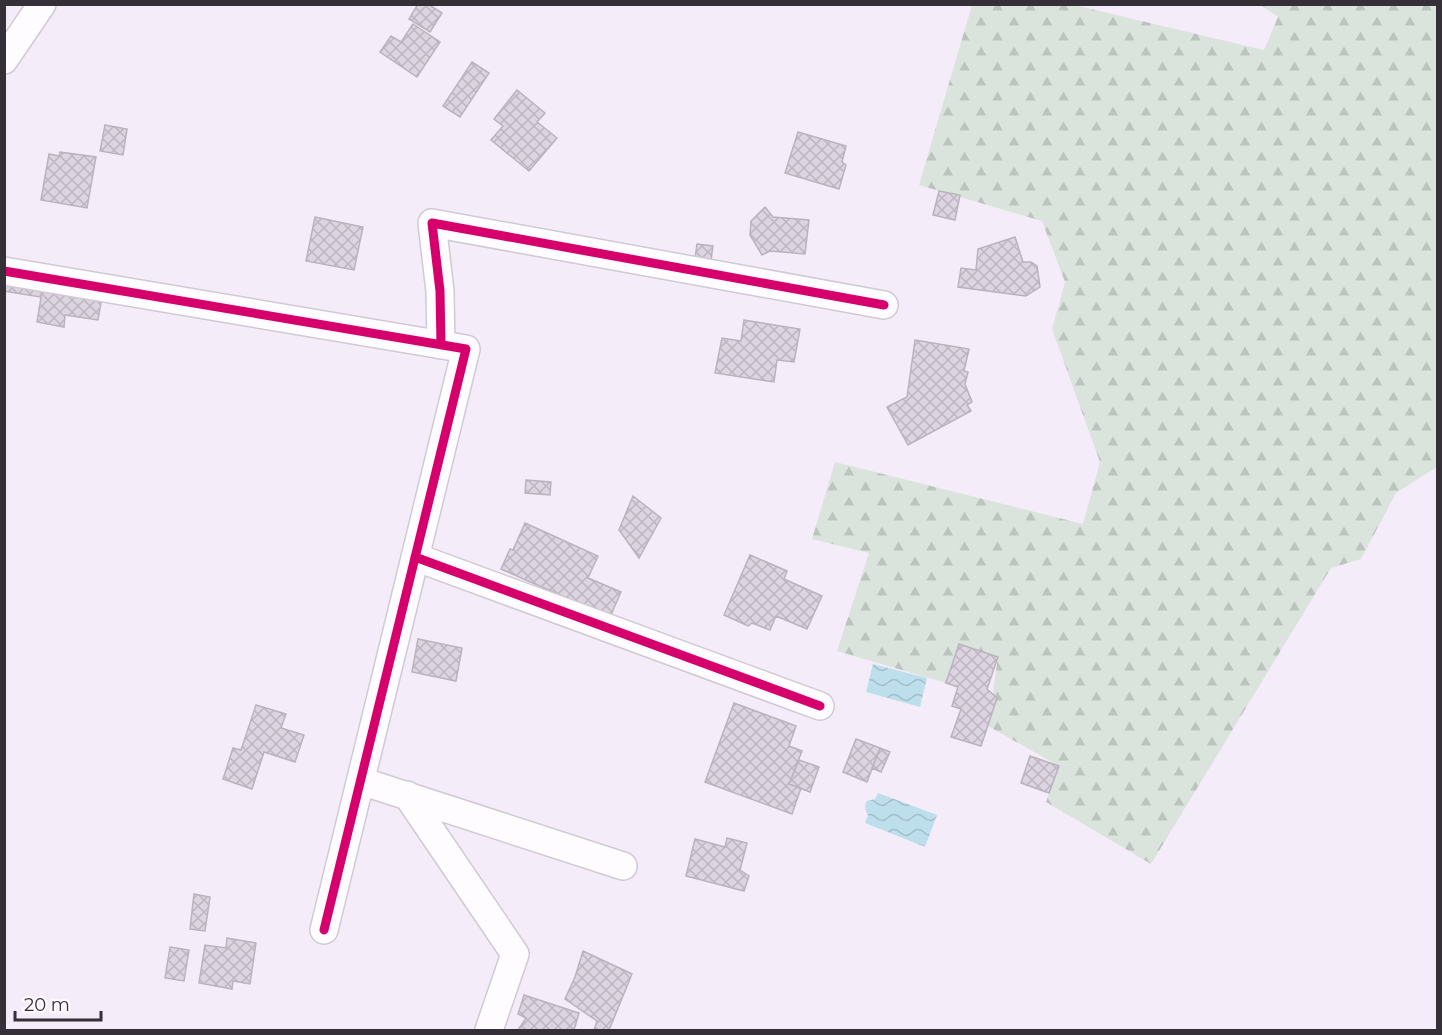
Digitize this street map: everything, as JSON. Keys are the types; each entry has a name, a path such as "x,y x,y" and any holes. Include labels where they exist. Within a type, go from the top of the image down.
{"street":[{"path":"4,60 42,4"},
{"path":"441,345 440,291 432,223 884,304"},
{"path":"4,271 466,349 324,930"},
{"path":"415,557 820,706"},
{"path":"360,781 623,866"},
{"path":"407,795 515,954 489,1030"}],"green space":[{"path":"972,5 1074,5 1264,50 1278,17 1261,5 1437,5 1437,467 1396,493 1361,559 1331,568 1151,864 1046,802 1059,766 988,726 998,657 946,683 837,651 869,553 812,539 835,462 1083,524 1100,462 1052,329 1065,282 1042,221 919,185"}],"water":[{"path":"873,664 927,678 920,707 866,692"},
{"path":"878,793 937,815 925,847 865,823 868,815 865,808 866,803 875,799"}],"building":[{"path":"418,4 428,4 442,13 430,32 409,19"},
{"path":"413,24 440,42 417,77 380,52 391,36 401,42"},
{"path":"472,62 489,73 460,117 443,106"},
{"path":"517,90 545,113 537,122 557,138 529,171 491,140 503,126 494,119"},
{"path":"105,125 127,129 123,155 100,151"},
{"path":"798,132 846,146 842,162 846,165 839,189 785,173"},
{"path":"60,152 96,157 87,208 41,200 49,154 59,156"},
{"path":"939,191 960,195 955,220 933,215"},
{"path":"765,207 773,217 809,220 805,254 770,251 762,255 750,235 751,221"},
{"path":"315,217 363,227 354,270 306,261"},
{"path":"1015,237 1023,262 1031,262 1037,266 1040,287 1026,296 958,287 961,268 976,270 978,249"},
{"path":"697,244 713,246 711,260 695,258"},
{"path":"4,274 102,297 98,320 65,315 64,327 37,322 41,297 4,291"},
{"path":"744,320 800,329 794,362 777,360 774,382 715,373 722,338 741,341"},
{"path":"915,340 969,349 964,371 968,372 965,384 972,402 967,405 971,411 908,445 887,407 907,397"},
{"path":"526,480 551,482 550,495 525,493"},
{"path":"633,496 661,518 639,558 619,530"},
{"path":"525,523 598,556 588,578 621,592 610,617 501,569 510,549 513,550"},
{"path":"750,555 787,571 784,579 822,596 807,629 776,616 770,630 752,623 748,626 724,615"},
{"path":"418,639 462,648 456,681 412,672"},
{"path":"959,644 998,657 987,689 997,698 981,746 951,737 961,709 952,706 958,687 946,683"},
{"path":"734,703 796,726 789,746 802,751 789,784 801,788 792,814 705,782"},
{"path":"256,705 286,714 281,728 304,735 295,762 264,752 252,789 223,779 233,748 241,750"},
{"path":"856,739 880,748 867,782 843,772"},
{"path":"880,748 890,752 881,772 872,768"},
{"path":"1030,756 1059,766 1049,793 1021,783"},
{"path":"799,760 819,767 810,792 789,784"},
{"path":"727,838 747,843 740,870 749,876 744,891 686,876 695,839 725,847"},
{"path":"194,894 210,897 205,931 190,929"},
{"path":"227,938 256,943 250,984 233,981 232,989 199,983 205,945 226,948"},
{"path":"170,947 189,950 184,981 165,978"},
{"path":"583,951 632,974 609,1030 594,1030 597,1021 565,999"},
{"path":"524,995 579,1013 574,1030 518,1030 526,1018 518,1014"}],"cycle path":[{"path":"441,345 440,291 432,223 884,305"},
{"path":"4,271 466,349 324,930"},
{"path":"415,557 820,706"}]}
